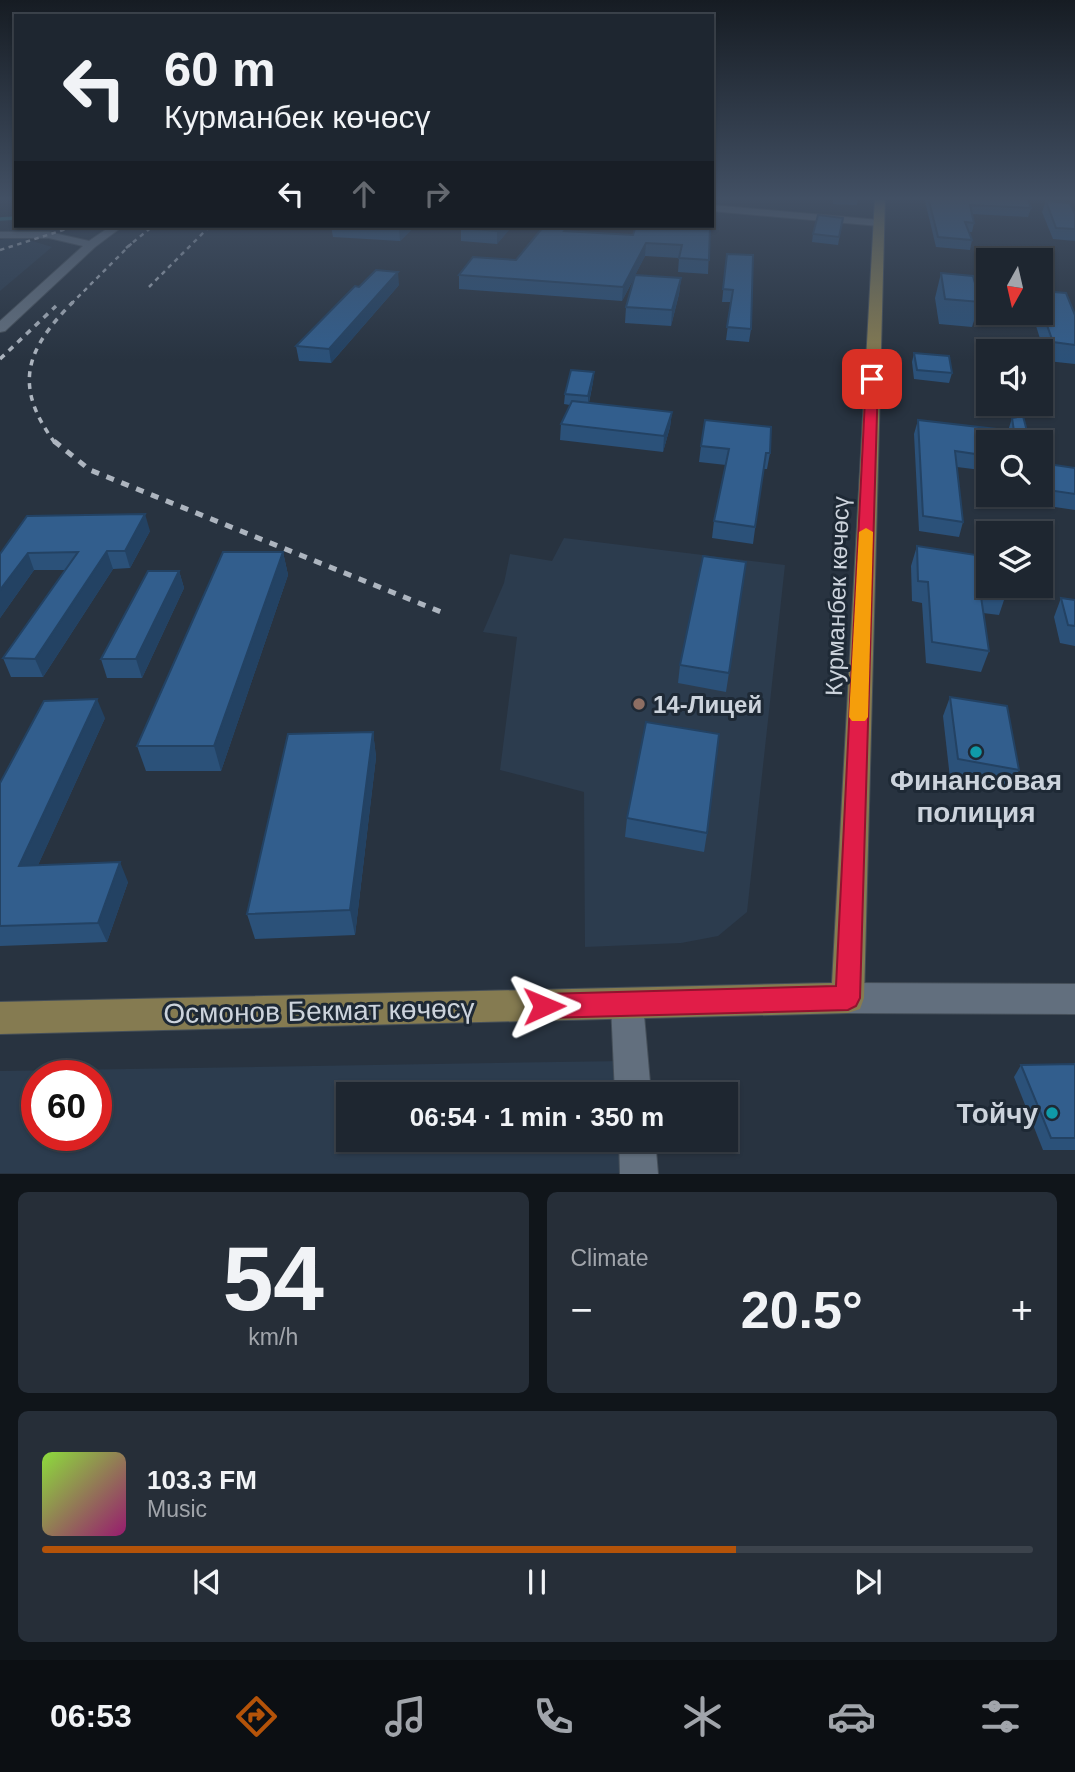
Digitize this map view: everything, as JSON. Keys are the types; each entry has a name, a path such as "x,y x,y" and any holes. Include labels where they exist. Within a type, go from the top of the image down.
{"main road":[{"name":"Курманбек көчөсү","path":"848,998 878,252"},
{"name":"Осмонов Бекмат көчөсү","path":"0,1018 848,998"}],"street":[{"path":"0,328 85,252"},
{"path":"848,998 1075,999"},
{"path":"627,1004 632,1082"},
{"path":"638,1152 639,1174"}],"shaded area":[{"path":"0,252 46,252 0,291"},
{"name":"14-Лицей","path":"564,538 785,565 747,912 718,936 681,943 585,947 584,792 500,770 517,637 483,632 504,583 510,554 552,561"},
{"path":"625,1061 626,1082 336,1082 336,1152 631,1152 632,1173 0,1173 0,1071 21,1071 21,1151 112,1151 112,1069"}],"building":[{"path":"523,252 641,252 623,287 459,275 473,257 516,260"},
{"path":"680,252 709,252 709,260 679,258"},
{"path":"727,254 753,255 751,329 727,327 733,290 723,289"},
{"path":"376,270 398,272 329,349 296,346 355,286 359,287"},
{"path":"941,273 973,276 976,302 945,299"},
{"path":"635,275 681,278 672,310 626,307"},
{"path":"1054,292 1066,293 1075,315 1075,345 1053,342 1047,326 1054,326"},
{"path":"914,353 949,356 952,373 917,370"},
{"path":"571,370 594,372 588,396 565,394"},
{"path":"572,401 672,412 664,436 561,424"},
{"path":"1023,416 1027,430 1014,430 1012,418"},
{"path":"705,420 771,427 770,453 766,453 755,527 714,521 729,449 701,446"},
{"path":"918,420 1005,430 976,430 976,454 955,451 963,522 923,516"},
{"path":"1053,465 1075,468 1075,494 1053,491"},
{"path":"145,514 125,551 107,551 35,659 3,658 78,552 28,553 0,590 0,554 27,516"},
{"path":"917,546 976,555 976,598 981,598 989,651 932,642 928,582 918,581"},
{"path":"223,552 283,552 214,746 137,746"},
{"path":"703,556 746,562 729,673 680,665"},
{"path":"148,571 179,571 136,659 101,659"},
{"path":"1061,598 1075,600 1075,626 1068,625"},
{"path":"950,697 1007,706 1019,770 958,759"},
{"path":"97,699 19,866 120,862 98,923 0,926 0,783 44,701"},
{"path":"646,722 719,734 707,833 627,818"},
{"path":"373,732 350,910 247,914 288,734"},
{"name":"Тойчу","path":"1075,1064 1075,1138 1051,1138 1021,1065"}],"railway":[{"path":"73,302 123,252"},
{"path":"149,287 184,252"},
{"path":"55,443 33,404 30,369 44,336 73,302"},
{"path":"0,359 56,306"},
{"path":"54,441 90,470 446,614"}],"slow traffic":[{"path":"859,717 866,532"}],"place":[{"name":"14-Лицей","path":"639,704"},
{"name":"Финансовая полиция","path":"976,752"},
{"name":"Тойчу","path":"1052,1113"}],"route":[{"path":"544,1006 848,998 872,379"}]}
